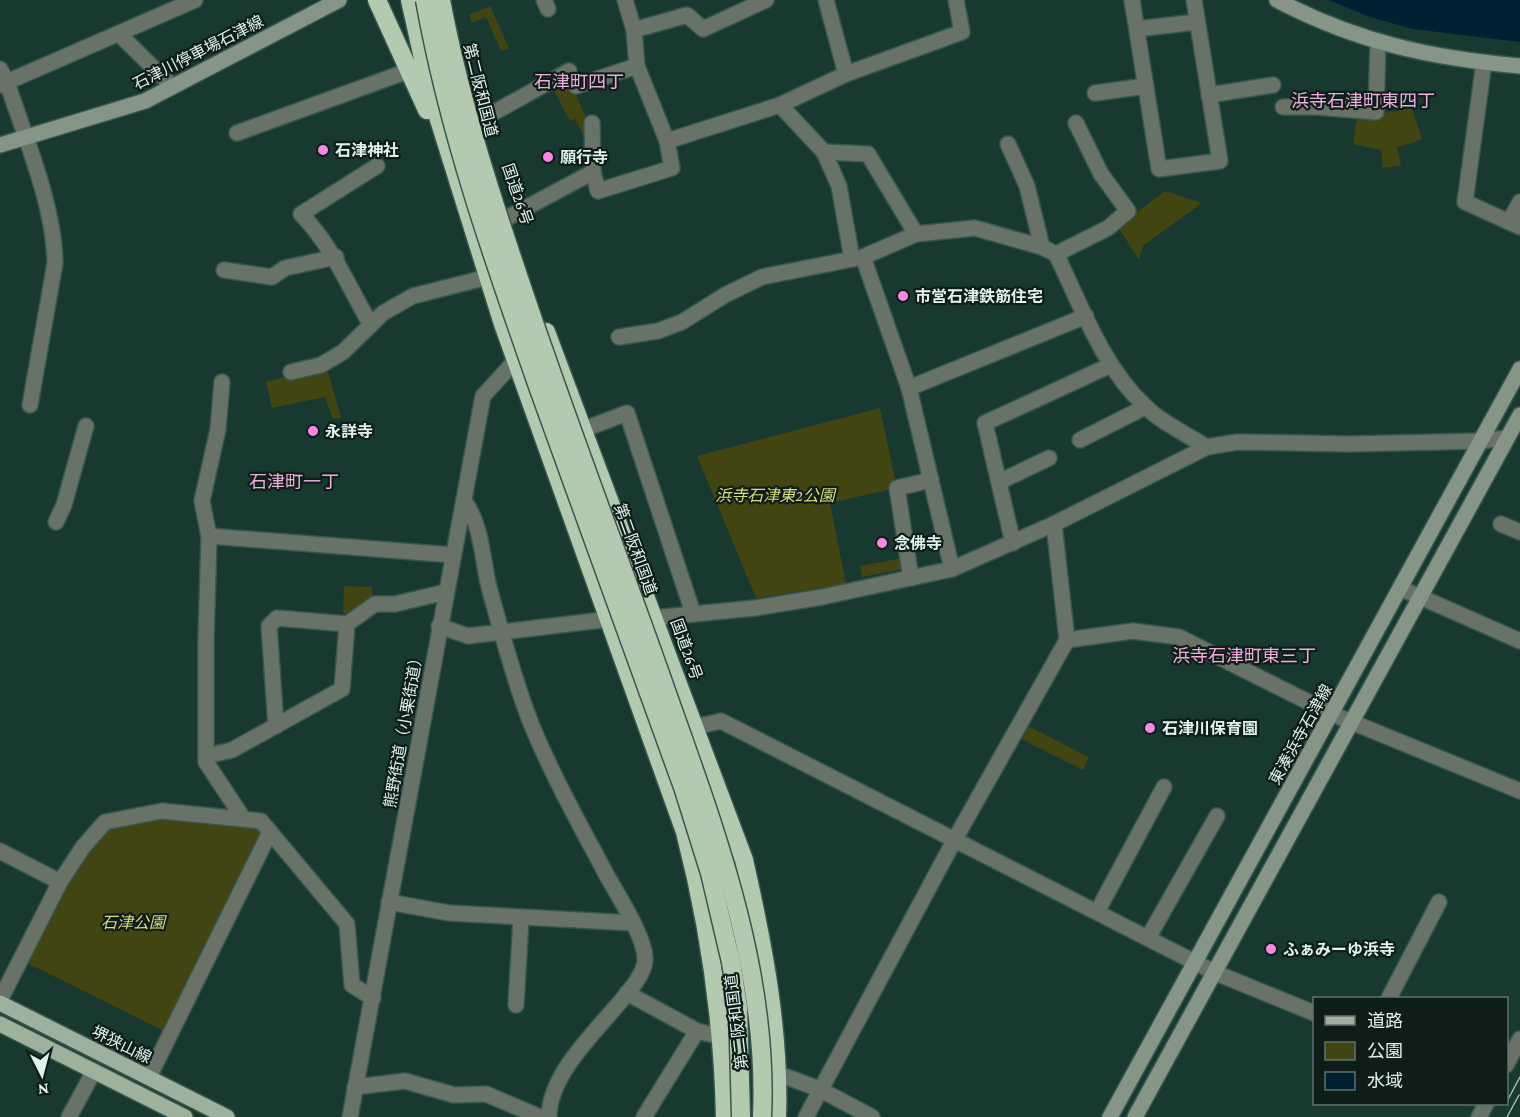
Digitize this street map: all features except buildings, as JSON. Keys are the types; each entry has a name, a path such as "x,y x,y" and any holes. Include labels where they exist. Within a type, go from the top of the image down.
{"highway":[{"path":"377,0 451,161"},
{"path":"410,0 428,83 488,277 607,618 685,832 698,880 722,1037 724,1117"},
{"name":"第二阪和国道","path":"425,0 433,45 457,141 495,262 684,790 710,873 738,1007 741,1117"},
{"name":"第二阪和国道","path":"441,0 469,128 484,178 726,864 748,955 755,1002 761,1050 762,1117"},
{"name":"国道26号","path":"447,0 474,123 505,219 744,860 763,944 779,1074 777,1117"}],"main road":[{"name":"堺狭山線","path":"0,1002 227,1117"},
{"path":"0,1024 185,1117"}],"street":[{"path":"30,405 55,263 54,248 50,220 24,136 2,79 119,34 195,0"},
{"name":"石津川停車場石津線","path":"0,145 146,100 339,0"},
{"path":"592,123 593,172 598,191 672,168 667,141 637,66 634,30 626,0"},
{"path":"634,30 687,15 703,29 766,0"},
{"path":"826,0 846,74"},
{"path":"667,141 780,105 846,74 962,32 956,0"},
{"path":"1132,0 1159,169 1220,161 1194,0"},
{"path":"1277,0 1312,18 1378,43 1484,62 1520,66"},
{"path":"1137,29 1196,22"},
{"path":"119,34 172,86"},
{"path":"1283,107 1317,107 1376,112 1378,43"},
{"path":"1484,62 1465,202 1515,224 1520,202"},
{"path":"576,86 637,66"},
{"path":"237,133 408,71"},
{"path":"474,123 569,71"},
{"path":"1209,95 1273,85"},
{"path":"1095,93 1146,86"},
{"path":"780,105 824,152 839,186 857,258 909,388 952,569"},
{"path":"1056,254 1108,228 1128,211 1101,174 1076,123"},
{"path":"1008,144 1027,186 1041,247"},
{"path":"824,152 868,154 916,234"},
{"path":"371,325 336,257 302,214 377,166"},
{"path":"505,219 593,172"},
{"path":"620,337 658,331 682,322 725,295 762,277 857,258 916,234 975,228 1041,247 1056,254 1111,365 1145,406 1207,447"},
{"path":"224,270 272,277 285,268 336,257"},
{"path":"291,372 321,364 343,352 383,313 413,296 488,277"},
{"path":"909,388 1086,316"},
{"name":"熊野街道（小栗街道）","path":"350,1117 483,396 516,360"},
{"path":"1013,543 985,423 1111,365"},
{"name":"東湊浜寺石津線","path":"1110,1117 1520,369"},
{"path":"222,382 218,429 202,501 209,536 206,762 243,818"},
{"path":"1080,440 1145,406"},
{"path":"582,430 627,413 693,613"},
{"path":"1135,1117 1216,973 1350,721 1506,438 1519,419 1495,414"},
{"path":"56,522 64,505 86,426"},
{"path":"439,626 468,636 607,618 655,619 693,613 755,608 822,597 952,569 1054,524 1207,447 1237,442 1350,444 1480,441 1506,438"},
{"path":"999,482 1049,458"},
{"path":"910,578 897,488 931,480"},
{"path":"464,501 474,514 490,591 535,731 554,775 633,923 646,958 642,975 574,1053 549,1105 549,1117"},
{"path":"806,1117 955,839 1067,640 1054,524"},
{"path":"1501,524 1520,532"},
{"path":"209,536 453,555"},
{"path":"1400,588 1418,598 1520,641"},
{"path":"276,726 269,626 276,618 347,624 375,604 395,604 446,592"},
{"path":"206,756 232,750 342,689 347,624"},
{"path":"1067,640 1133,631 1179,637 1332,714 1520,791"},
{"path":"696,728 721,722 1193,962 1313,1012"},
{"path":"1097,912 1164,787"},
{"path":"0,1002 60,882 83,847 105,822 162,812 261,821 347,924 352,985 373,998"},
{"path":"1148,939 1216,816"},
{"path":"149,1077 270,832"},
{"path":"0,850 60,882"},
{"path":"388,902 449,914 633,923"},
{"path":"1390,997 1439,902"},
{"path":"516,1005 521,918"},
{"path":"627,993 697,1031 722,1037"},
{"path":"644,1117 697,1031"},
{"path":"1508,1061 1520,1039"},
{"path":"69,1117 94,1071"},
{"path":"779,1074 819,1089 872,1117"},
{"path":"355,1087 405,1081 454,1095 486,1094 540,1117"}],"green space":[{"path":"490,6 509,48 501,51 486,17 472,23 469,15"},
{"path":"569,80 585,115 588,145 575,119 570,121 552,87"},
{"path":"1412,108 1422,139 1397,148 1401,166 1383,168 1381,150 1353,144 1356,122 1361,117 1379,120 1383,113"},
{"path":"1165,191 1202,203 1143,246 1139,260 1118,227"},
{"path":"320,368 328,372 341,418 333,419 325,397 272,408 266,382"},
{"name":"浜寺石津東2公園","path":"880,408 897,488 830,503 846,584 756,598 697,456"},
{"path":"902,558 905,569 862,577 860,566"},
{"path":"344,586 372,587 373,597 351,614 343,613"},
{"path":"1026,725 1089,757 1083,770 1019,738"},
{"name":"石津公園","path":"161,817 259,826 265,834 166,1032 25,962 65,882 107,828"}],"water":[{"path":"1329,0 1520,0 1520,42 1413,29 1370,17"}],"tram line":[{"path":"1508,1099 1520,1077"},
{"path":"1507,1117 1519,1095"}],"place":[{"name":"石津神社","path":"323,150"},
{"name":"願行寺","path":"548,157"},
{"name":"市営石津鉄筋住宅","path":"903,296"},
{"name":"永詳寺","path":"313,431"},
{"name":"念佛寺","path":"882,543"},
{"name":"石津川保育園","path":"1150,728"},
{"name":"ふぁみーゆ浜寺","path":"1271,949"}],"district":[{"name":"石津町四丁","path":"579,82"},
{"name":"浜寺石津町東四丁","path":"1363,101"},
{"name":"石津町一丁","path":"294,482"},
{"name":"浜寺石津町東三丁","path":"1244,656"}]}
